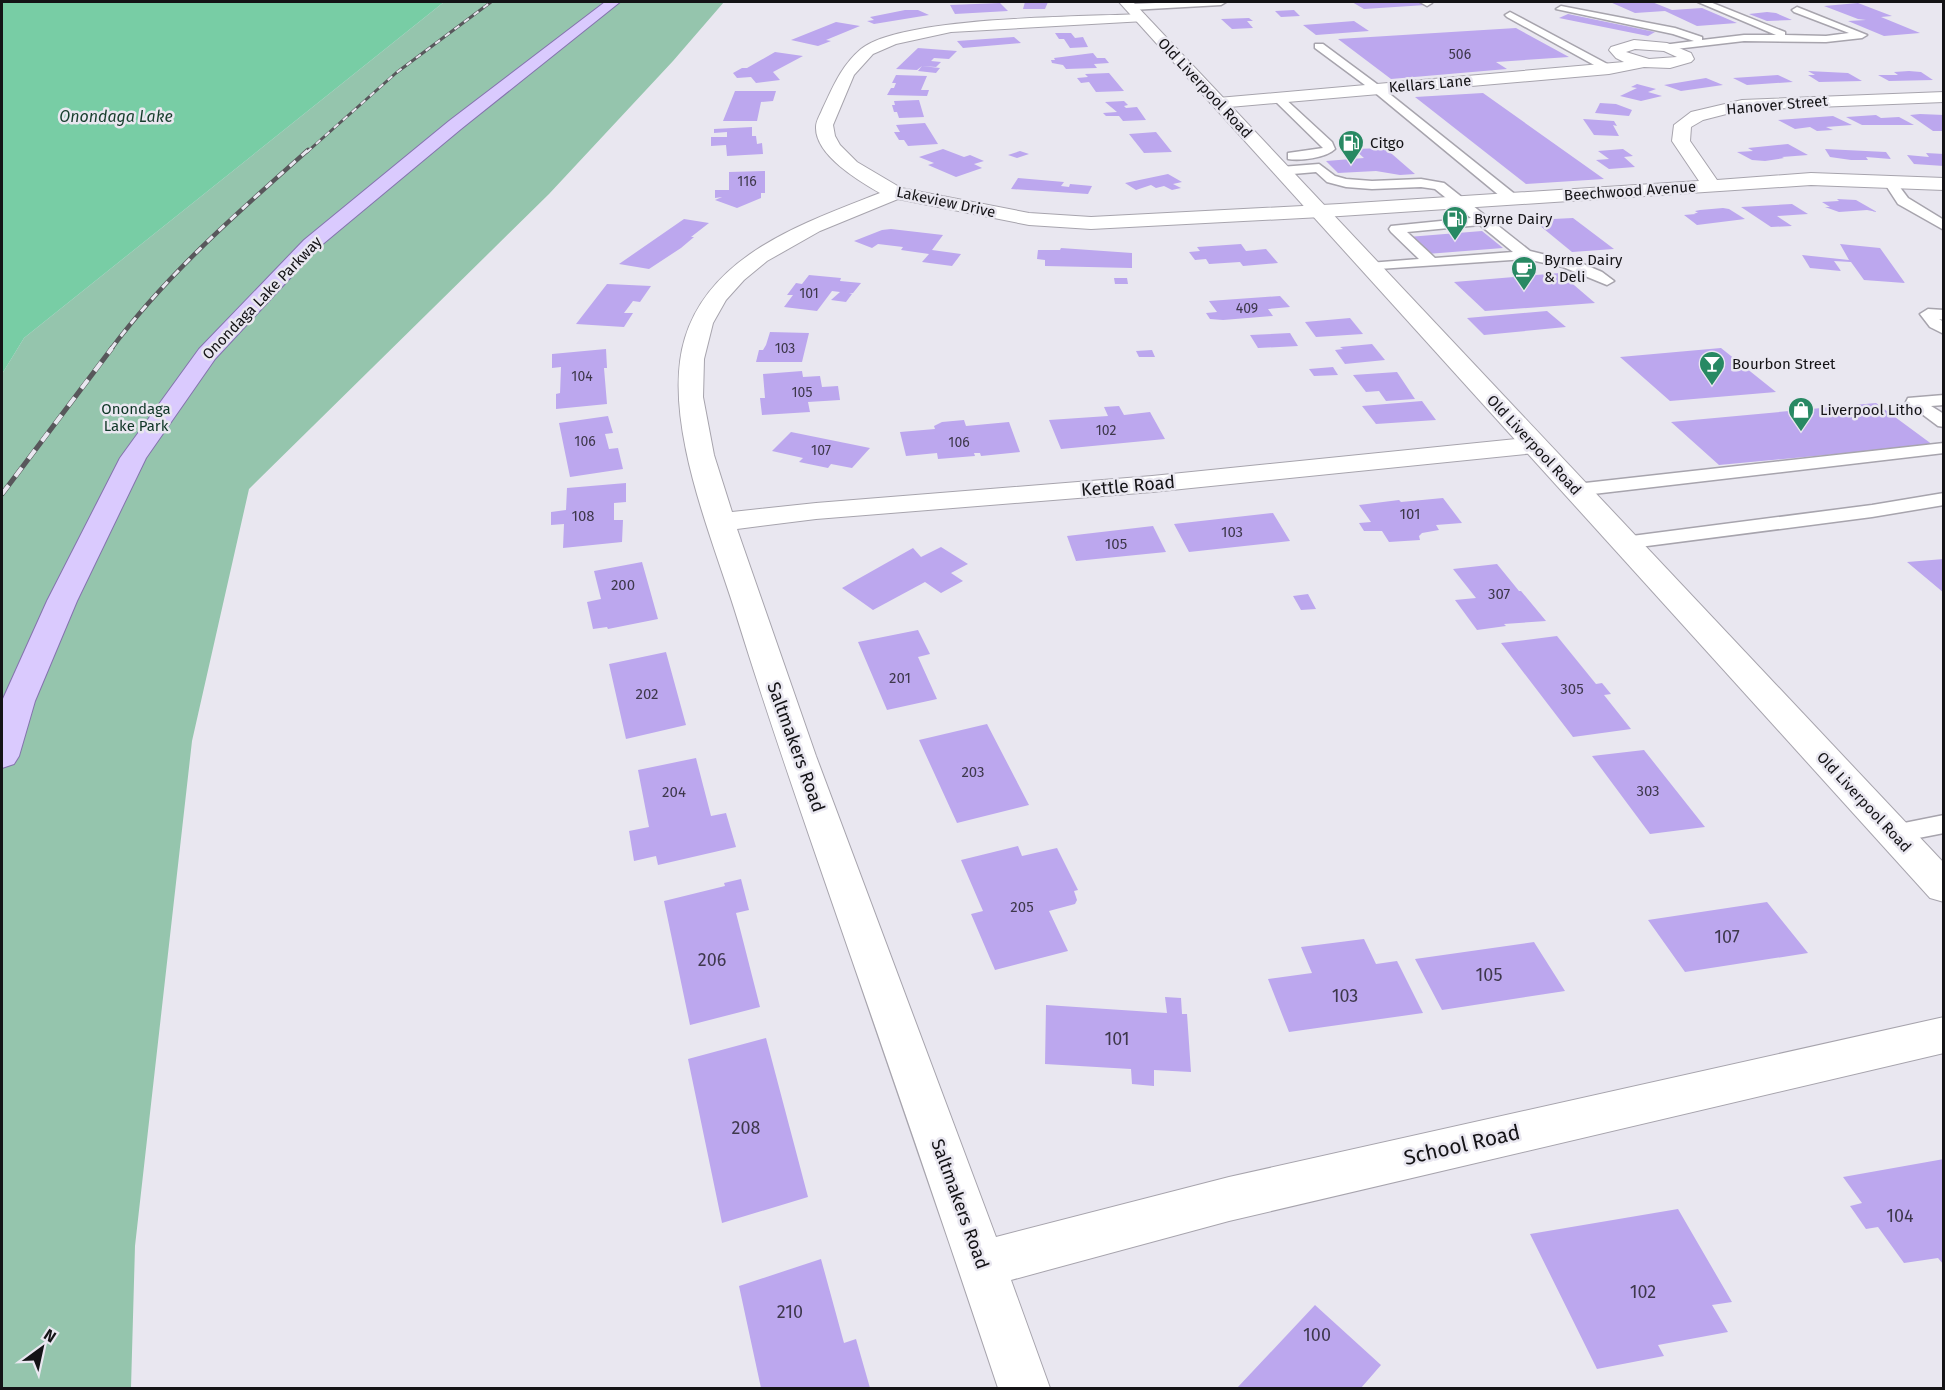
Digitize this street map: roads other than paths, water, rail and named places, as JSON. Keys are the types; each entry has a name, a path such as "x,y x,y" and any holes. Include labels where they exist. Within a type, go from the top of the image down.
{"main road":[{"name":"Onondaga Lake Parkway","path":"2,756 18,701 62,601 133,458 207,354 311,244 454,125 613,2"}],"street":[{"name":"Old Liverpool Road","path":"1132,9 1944,888"},
{"name":"Lakeview Drive","path":"1132,9 951,28 892,40 868,51 847,73 824,125 824,132 842,158 879,185 896,193 1029,219 1091,223 1317,211"},
{"path":"1634,44 1667,47 1683,53 1686,59 1665,64 1642,62 1623,56 1616,50 1625,45 1634,44"},
{"name":"Kellars Lane","path":"1218,103 1609,69 1637,66 1642,62"},
{"name":"Hanover Street","path":"1711,185 1681,141 1683,125 1696,116 1742,105 1944,97"},
{"name":"Beechwood Avenue","path":"1317,211 1811,179 1942,185"},
{"name":"Saltmakers Road","path":"896,193 804,232 761,256 734,276 713,303 701,324 692,354 691,396 699,447 769,671 981,1264 1023,1389"},
{"name":"Kettle Road","path":"721,522 1290,471 1535,445"},
{"name":"School Road","path":"981,1264 1229,1199 1944,1035"}],"lane":[{"path":"1132,9 1221,2"},
{"path":"1704,2 1791,38"},
{"path":"1561,9 1675,31 1705,41"},
{"path":"1667,47 1744,38 1826,39 1862,35 1797,10"},
{"path":"1510,15 1609,69"},
{"path":"1319,46 1377,89 1511,198"},
{"path":"1275,164 1329,149 1328,145 1278,98"},
{"path":"1307,155 1332,179 1346,183 1439,186 1526,255"},
{"path":"1275,164 1319,168"},
{"path":"1888,181 1904,201 1944,226"},
{"path":"1381,185 1399,206"},
{"path":"1431,262 1396,229 1424,231 1456,228 1483,221"},
{"path":"1369,267 1431,262 1452,256 1526,255 1566,261 1590,270 1607,280"},
{"path":"1944,315 1928,314 1935,324 1944,329"},
{"path":"1944,400 1914,402 1944,422"},
{"path":"1576,490 1944,448"},
{"path":"1624,543 1872,511 1944,499"},
{"path":"1893,834 1944,824"}],"water":[{"name":"Onondaga Lake","path":"2,2 444,2 24,338 2,374"}],"railway":[{"path":"307,152 396,73 491,2"},
{"path":"111,349 179,269 308,150"},
{"path":"2,494 112,348"}],"place":[{"name":"Citgo","path":"1351,166"},
{"name":"Byrne Dairy","path":"1455,242"},
{"name":"Byrne Dairy & Deli","path":"1524,292"},
{"name":"Bourbon Street","path":"1712,387"},
{"name":"Liverpool Litho","path":"1801,433"}],"park label":[{"name":"Onondaga Lake Park","path":"136,418"}]}
